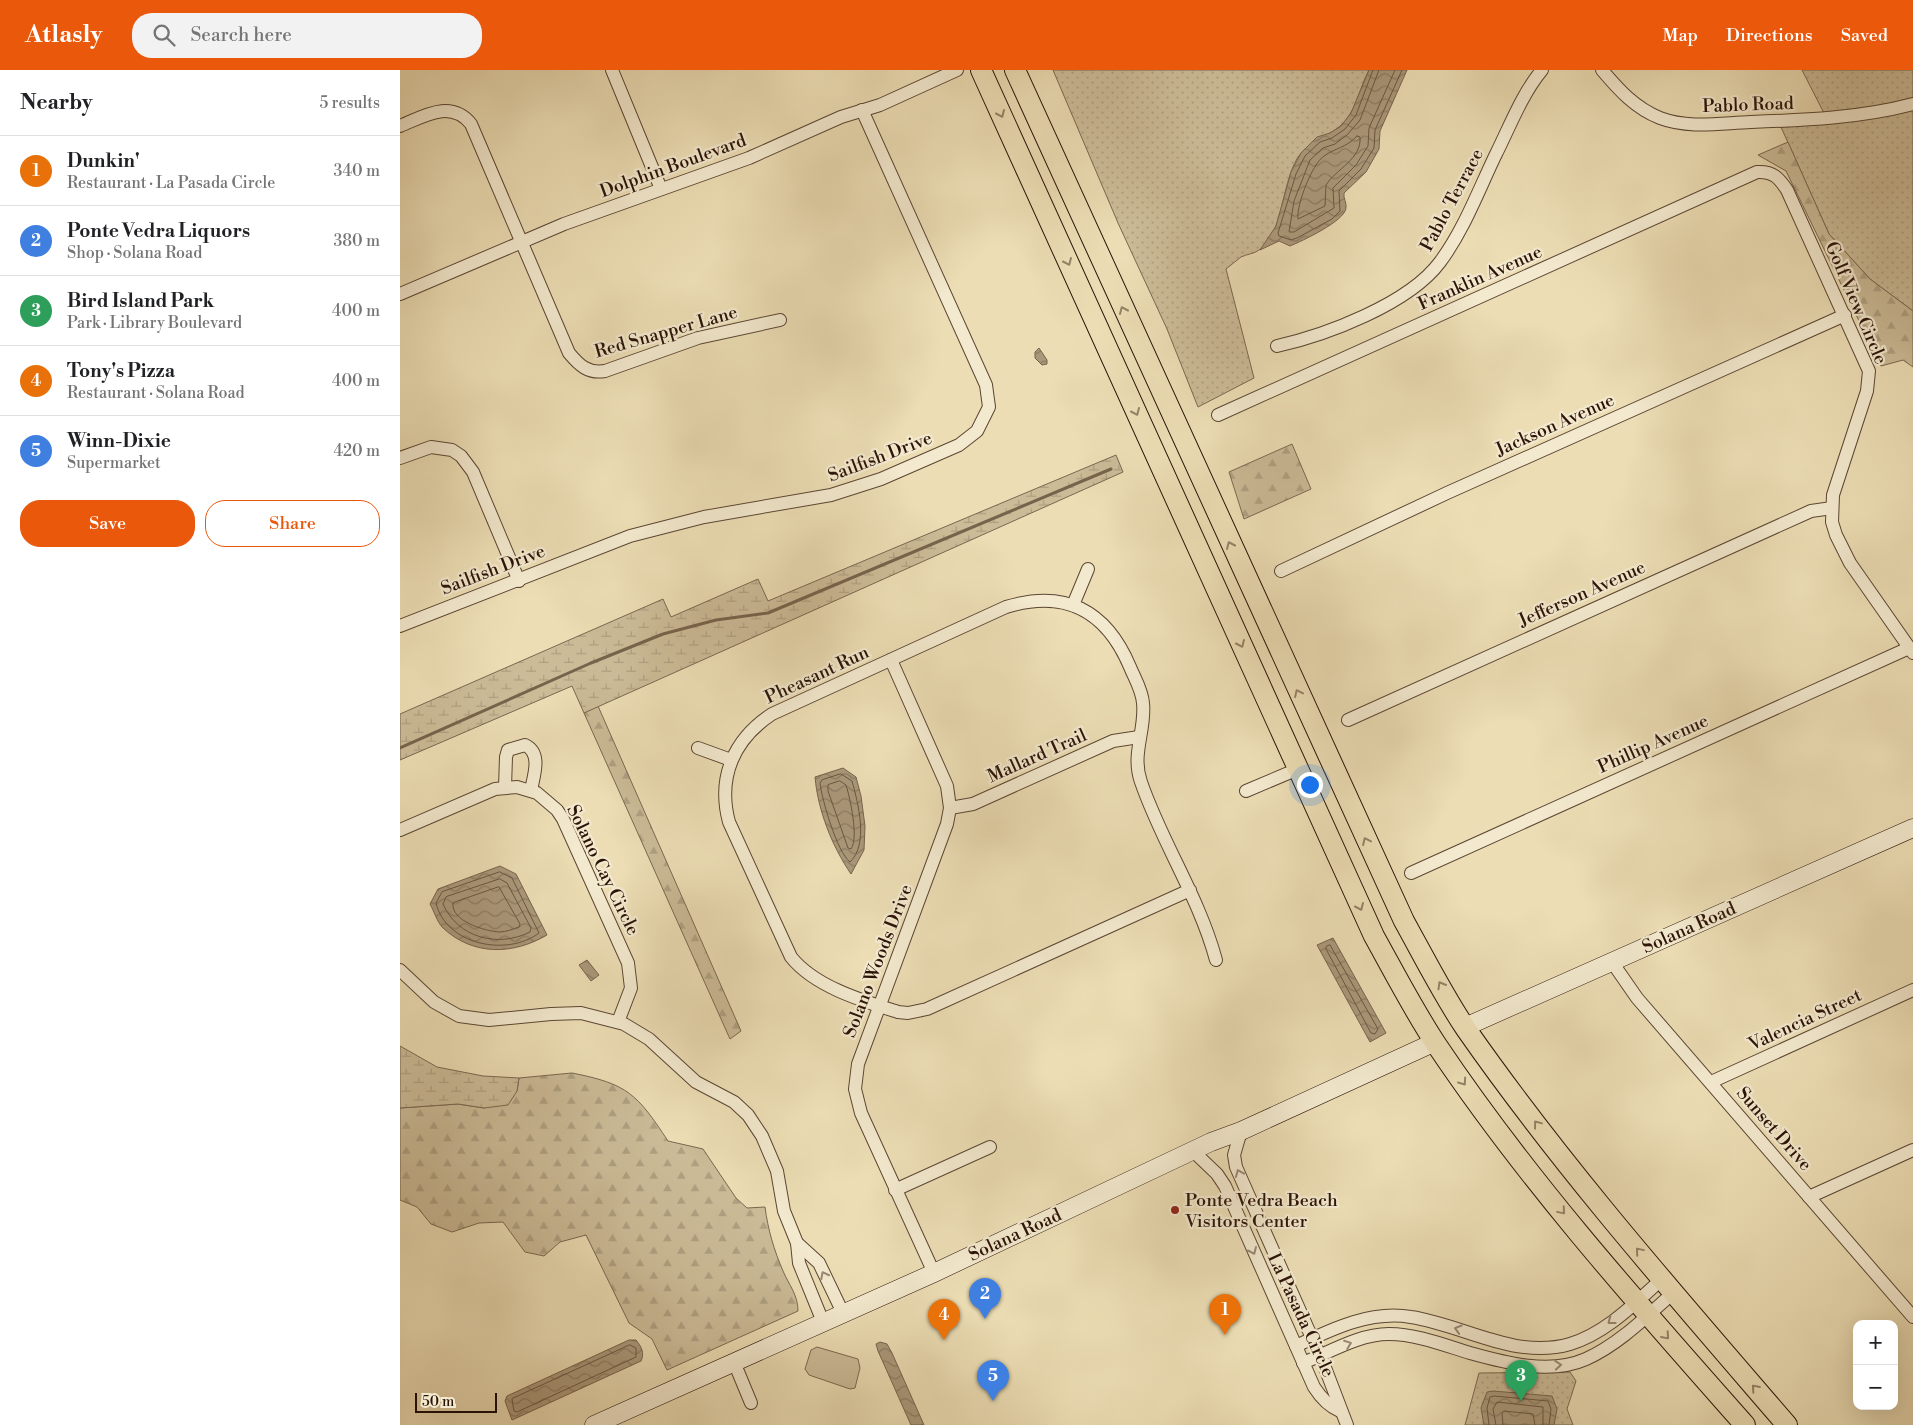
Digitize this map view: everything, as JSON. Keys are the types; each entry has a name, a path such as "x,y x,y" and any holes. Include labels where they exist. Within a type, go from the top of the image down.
{"main road":[{"path":"981,70 1374,936 1435,1042 1527,1168 1643,1308 1745,1425"},
{"path":"1015,70 1280,655 1404,921 1465,1027 1562,1158 1787,1425"},
{"path":"1116,367 1144,354"},
{"path":"1252,667 1280,655"},
{"path":"1435,1042 1465,1027"}],"street":[{"path":"612,70 661,189"},
{"name":"Dolphin Boulevard","path":"400,294 522,241 749,158 957,70"},
{"name":"Pablo Terrace","path":"1277,346 1329,331 1388,303 1413,289 1427,278 1446,254 1521,103 1542,70"},
{"name":"Pablo Road","path":"1602,70 1620,91 1644,110 1661,118 1690,124 1828,119 1862,115 1913,104"},
{"name":"Red Snapper Lane","path":"400,126 442,110 451,110 465,117 471,124 569,353 576,362 589,370 605,371 698,338 780,320"},
{"name":"Sailfish Drive","path":"400,626 457,602 519,581 599,547 666,525 704,516 831,495 866,485 959,445 977,431 989,407 986,384 862,110"},
{"name":"Golf View Circle","path":"1757,172 1774,174 1787,190 1869,371 1870,382 1833,496 1832,522 1842,549 1911,650"},
{"name":"Franklin Avenue","path":"1218,415 1757,172"},
{"name":"Jackson Avenue","path":"1281,571 1447,493 1845,315"},
{"path":"400,458 431,447 452,450 461,456 473,472 519,581"},
{"name":"Jefferson Avenue","path":"1348,720 1811,511 1832,508"},
{"path":"1073,605 1088,569"},
{"name":"Pheasant Run","path":"1040,600 1058,601 1086,610 1109,631 1125,656 1143,703 1143,719 1137,763 1139,777 1190,890 927,1009 908,1013 880,1006 819,982 803,971 791,957 729,822 725,790 731,760 747,734 772,714 892,660 1006,607 1040,600"},
{"name":"Phillip Avenue","path":"1411,873 1911,650"},
{"name":"Solano Woods Drive","path":"892,660 947,786 950,808 947,824 858,1064 856,1089 861,1113 934,1273"},
{"name":"Mallard Trail","path":"950,808 973,804 1113,741 1139,738"},
{"path":"400,830 495,789 517,787 531,790 536,756 526,744 508,750 506,756 505,787"},
{"path":"698,748 731,760"},
{"path":"1246,791 1298,769"},
{"name":"Solano Cay Circle","path":"531,790 546,799 562,819 628,963 631,988 618,1022"},
{"name":"Solana Road","path":"1465,1027 1913,828"},
{"path":"1190,890 1206,925 1216,960"},
{"name":"Sunset Drive","path":"1612,962 1637,998 1912,1313"},
{"path":"400,970 434,1002 459,1016 489,1020 573,1013 618,1022 649,1039 685,1073 728,1098 748,1115 762,1136 777,1171 784,1211 797,1244 799,1263 823,1322"},
{"name":"Valencia Street","path":"1711,1082 1913,990"},
{"name":"Solana Road","path":"594,1425 934,1273 1193,1151 1435,1042"},
{"name":"La Pasada Circle","path":"1241,1131 1234,1155 1236,1167 1320,1356 1347,1425"},
{"path":"895,1190 990,1147"},
{"path":"1809,1197 1913,1150"},
{"name":"La Pasada Circle","path":"1193,1151 1217,1174 1225,1186 1303,1363 1321,1397 1332,1408 1340,1411"},
{"path":"797,1244 818,1264 843,1313"},
{"path":"1303,1363 1361,1339 1390,1334 1422,1339 1517,1365 1538,1366 1575,1363 1605,1348 1643,1308 1668,1286"},
{"path":"1296,1346 1348,1323 1389,1316 1411,1316 1509,1345 1531,1348 1569,1344 1643,1308 1668,1286"},
{"path":"1476,1354 1482,1336"},
{"path":"734,1362 750,1403"}],"green space":[{"path":"1053,70 1369,70 1345,122 1334,131 1311,144 1301,153 1295,163 1274,231 1267,242 1257,251 1241,257 1226,269 1254,378 1198,407 1167,329 1118,223"},
{"path":"1802,70 1913,70 1913,311 1870,279 1829,234 1781,127 1827,119"},
{"path":"1788,142 1829,234 1870,279 1913,311 1913,367 1903,360 1881,366 1786,171 1758,155"},
{"path":"1292,444 1311,489 1244,519 1229,472"},
{"path":"1116,455 1123,472 584,713 572,686 400,760 400,714 663,599 671,617 758,579 768,601"},
{"path":"598,706 741,1031 730,1039 584,713"},
{"path":"400,1046 437,1067 483,1076 519,1078 517,1091 508,1105 484,1108 458,1104 400,1108"},
{"path":"572,1073 591,1077 619,1087 639,1102 668,1141 703,1149 736,1198 747,1208 765,1207 774,1248 795,1295 798,1311 667,1370 652,1339 629,1323 586,1235 560,1242 544,1256 525,1252 503,1222 479,1223 452,1232 431,1224 417,1207 400,1200 400,1108 458,1104 484,1108 517,1091 519,1078"},
{"path":"817,1347 858,1359 860,1368 855,1388 850,1389 809,1375 805,1369 811,1350"},
{"path":"1570,1372 1576,1381 1567,1409 1573,1425 1465,1425 1479,1373"}],"water":[{"path":"1369,70 1407,70 1380,131 1379,149 1366,172 1344,193 1346,208 1344,213 1339,219 1313,235 1290,246 1279,241 1260,250 1276,226 1291,172 1301,153 1317,137 1330,133 1341,126 1351,113"},
{"path":"1039,348 1047,360 1047,364 1042,365 1035,358 1035,352"},
{"path":"843,768 856,777 865,826 864,850 851,874 827,828 819,803 815,777"},
{"path":"500,866 516,874 547,935 534,942 507,949 480,948 467,944 443,928 430,904 438,889"},
{"path":"1333,938 1386,1033 1370,1042 1317,945"},
{"path":"587,960 599,975 591,981 579,965"},
{"path":"629,1340 636,1340 642,1350 641,1361 512,1420 505,1401 507,1396"},
{"path":"880,1342 887,1344 892,1353 924,1425 911,1425 878,1351 876,1344"},
{"path":"1487,1392 1552,1396 1557,1409 1554,1425 1484,1425 1481,1408"}],"waterway":[{"path":"400,748 591,663 663,634 716,620 768,613 1111,469"}],"place":[{"name":"Ponte Vedra Beach Visitors Center","path":"1175,1210"},
{"name":"Ponte Vedra Liquors","path":"985,1319"},
{"name":"Dunkin'","path":"1225,1335"},
{"name":"Tony's Pizza","path":"944,1340"},
{"name":"Winn-Dixie","path":"993,1401"},
{"name":"Bird Island Park","path":"1521,1401"}]}
